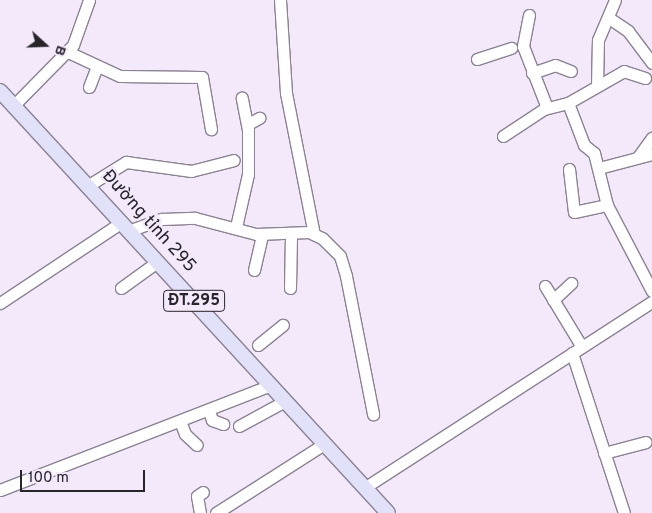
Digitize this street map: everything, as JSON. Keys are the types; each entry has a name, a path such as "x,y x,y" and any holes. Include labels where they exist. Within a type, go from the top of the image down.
{"main road":[{"name":"Đường tỉnh 295","path":"0,91 15,104 157,262 251,350 271,385 388,513"}],"street":[{"path":"15,104 68,52 89,0"},
{"path":"280,0 286,93 314,234 340,256 373,414"},
{"path":"597,86 598,40 609,18 614,0"},
{"path":"517,48 529,15"},
{"path":"609,18 628,31 652,63"},
{"path":"477,59 517,48"},
{"path":"517,48 532,73 546,108"},
{"path":"68,52 120,76 202,78 211,129"},
{"path":"532,73 556,65 572,71"},
{"path":"89,88 97,66"},
{"path":"503,136 546,108 568,102 624,71 646,78"},
{"path":"236,227 248,174 248,124 242,98"},
{"path":"568,102 598,168 607,205 652,291"},
{"path":"248,124 259,118"},
{"path":"638,157 652,138"},
{"path":"598,168 652,154"},
{"path":"89,185 126,162 191,171 234,160"},
{"path":"569,169 574,212 607,205"},
{"path":"0,303 126,226 178,219 236,227 262,234 314,234"},
{"path":"254,270 262,234"},
{"path":"290,288 291,234"},
{"path":"121,288 157,262"},
{"path":"553,300 571,283"},
{"path":"545,286 577,350 604,453 624,513"},
{"path":"364,488 652,302"},
{"path":"251,350 283,325"},
{"path":"1,486 209,412 271,385"},
{"path":"239,426 285,401"},
{"path":"209,412 212,420 223,424"},
{"path":"180,421 185,434 197,444"},
{"path":"604,453 646,442"},
{"path":"216,513 324,444"},
{"path":"200,513 197,496 203,492"}]}
